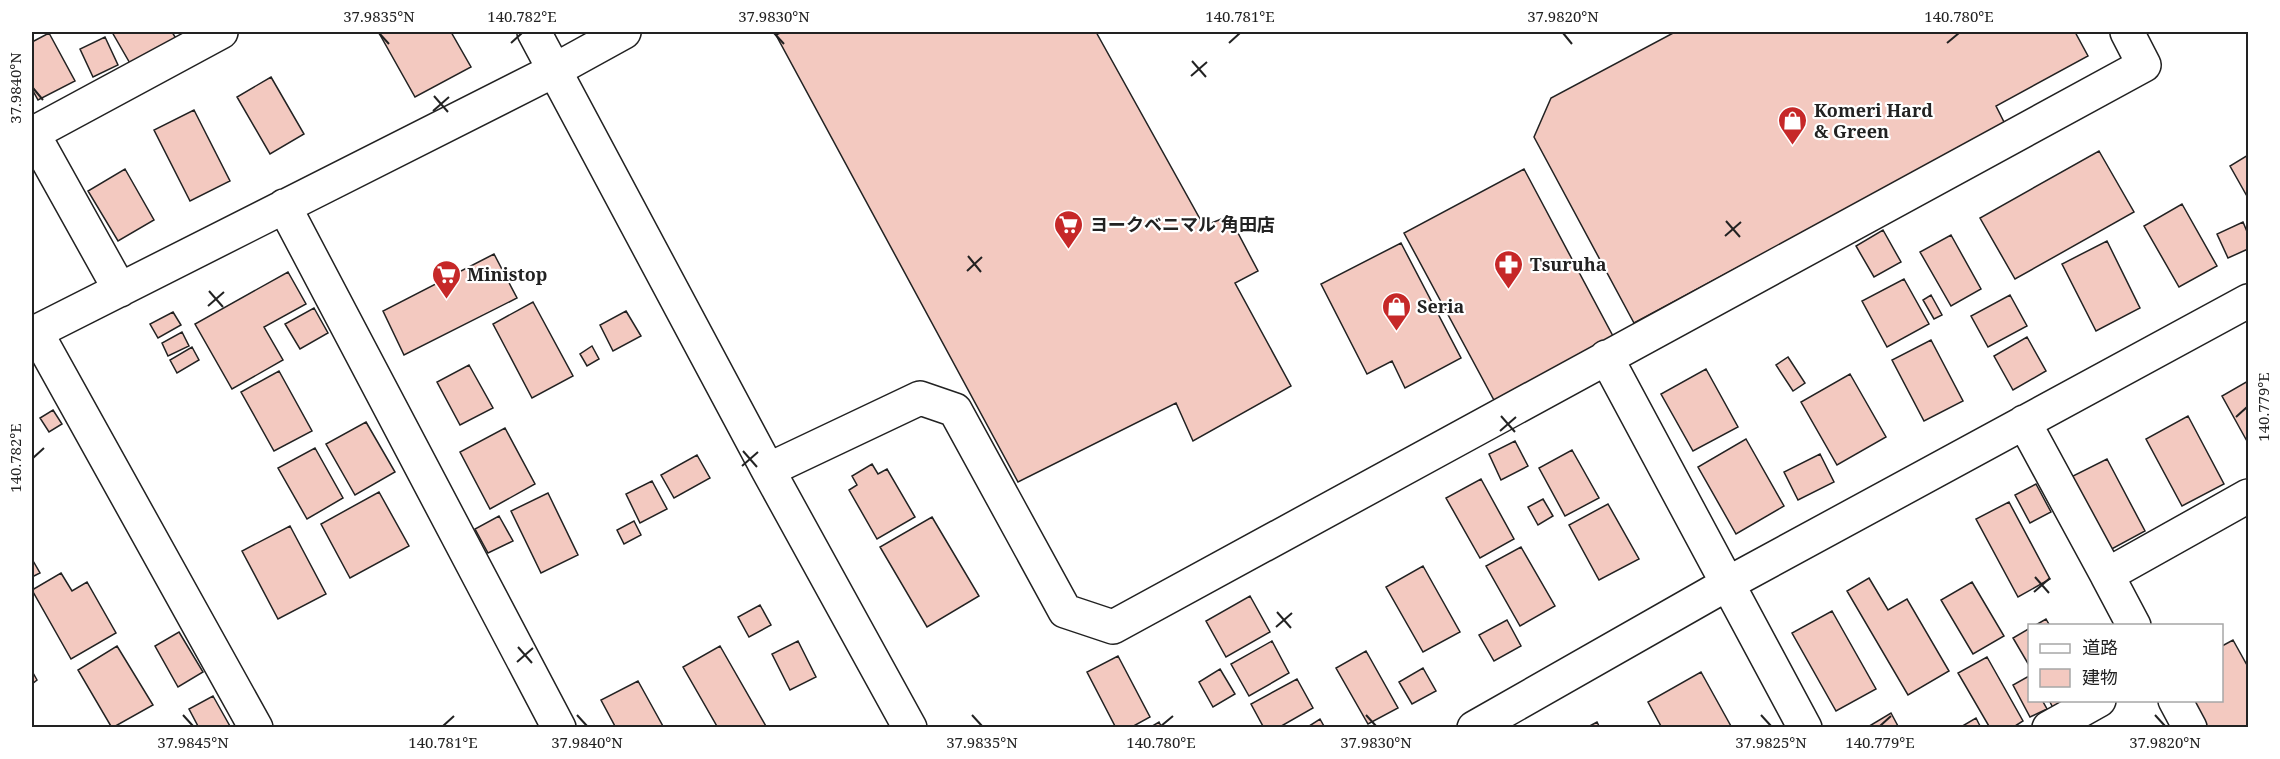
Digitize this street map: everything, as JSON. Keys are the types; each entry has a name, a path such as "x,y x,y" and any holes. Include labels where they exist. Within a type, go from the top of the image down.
{"street":[{"path":"120,290 32,133 220,32"},
{"path":"534,32 768,470 910,728"},
{"path":"256,728 34,333 555,70 624,32"},
{"path":"768,470 920,398 955,410 1065,611 1113,627 1605,357 2144,66 2127,32"},
{"path":"284,206 559,728"},
{"path":"1474,728 1727,584 2248,301"},
{"path":"1605,357 1804,728"},
{"path":"2024,422 2133,624"},
{"path":"2108,575 2248,496"},
{"path":"2049,728 2095,702"},
{"path":"2176,702 2190,728"}],"building":[{"path":"112,32 172,32 177,40 131,65"},
{"path":"451,32 471,67 415,97 379,33"},
{"name":"ヨークベニマル 角田店","path":"782,32 1096,32 1204,226 1229,216 1258,271 1235,283 1291,386 1193,441 1176,403 1018,482 776,35"},
{"path":"1675,32 2075,32 2088,56 1996,106 2005,124 1634,323 1534,137 1551,98"},
{"path":"49,33 75,81 38,100 32,89 32,42"},
{"path":"105,37 118,65 93,77 80,49"},
{"path":"271,77 304,134 270,154 237,97"},
{"path":"194,110 230,181 190,201 154,130"},
{"path":"2099,151 2134,212 2015,279 1980,218"},
{"path":"2248,155 2248,198 2230,166"},
{"path":"125,169 154,220 118,241 88,191"},
{"path":"1524,169 1614,338 1495,402 1404,233"},
{"path":"2182,204 2217,266 2179,287 2144,226"},
{"path":"2243,222 2248,234 2248,249 2228,258 2217,234"},
{"path":"1883,230 1901,262 1874,277 1856,246"},
{"path":"1951,235 1981,289 1951,306 1920,252"},
{"path":"2107,241 2140,308 2096,331 2062,264"},
{"path":"1401,243 1461,358 1405,388 1392,361 1367,374 1321,284"},
{"path":"494,254 517,298 404,355 383,311"},
{"path":"288,272 306,304 264,327 283,360 232,389 195,324"},
{"path":"1904,279 1929,324 1887,347 1862,301"},
{"path":"1931,295 1942,315 1934,319 1923,300"},
{"path":"2010,295 2027,326 1988,347 1971,316"},
{"path":"533,302 573,376 532,398 493,324"},
{"path":"314,308 328,333 300,349 285,324"},
{"path":"626,311 641,336 613,351 600,325"},
{"path":"173,312 181,325 158,338 150,324"},
{"path":"182,332 189,346 168,356 162,343"},
{"path":"2027,337 2046,371 2013,390 1994,356"},
{"path":"1931,340 1963,401 1924,421 1892,360"},
{"path":"592,346 599,359 587,366 580,354"},
{"path":"192,347 199,360 177,373 170,360"},
{"path":"1788,357 1805,383 1793,391 1776,365"},
{"path":"469,365 493,408 460,425 437,382"},
{"path":"1706,369 1738,427 1693,451 1661,394"},
{"path":"279,371 312,431 274,451 241,392"},
{"path":"1850,374 1886,437 1837,465 1801,402"},
{"path":"2248,381 2248,443 2222,396"},
{"path":"53,410 62,424 49,432 40,418"},
{"path":"2188,416 2224,484 2182,506 2146,439"},
{"path":"366,422 395,472 355,495 326,444"},
{"path":"505,428 535,484 490,509 460,452"},
{"path":"1746,439 1784,506 1736,534 1698,467"},
{"path":"1515,441 1528,466 1501,480 1489,454"},
{"path":"315,448 343,498 307,519 278,468"},
{"path":"1572,450 1599,498 1565,516 1539,468"},
{"path":"1820,454 1834,482 1798,500 1784,472"},
{"path":"697,455 710,478 674,498 661,475"},
{"path":"2107,459 2145,531 2108,551 2069,478"},
{"path":"872,464 878,474 887,469 915,517 877,539 849,490 857,485 852,476"},
{"path":"1481,479 1514,539 1480,558 1446,498"},
{"path":"652,481 667,509 640,523 626,494"},
{"path":"2036,484 2051,512 2030,523 2015,495"},
{"path":"379,492 409,546 350,578 321,524"},
{"path":"548,493 578,555 541,573 511,511"},
{"path":"1543,499 1553,516 1538,525 1528,507"},
{"path":"2009,502 2050,579 2018,597 1976,519"},
{"path":"1608,504 1639,559 1599,580 1569,525"},
{"path":"499,516 513,541 488,553 475,529"},
{"path":"932,517 979,596 927,627 880,547"},
{"path":"634,521 641,535 624,544 617,530"},
{"path":"290,526 326,594 278,619 242,551"},
{"path":"1521,547 1555,606 1520,626 1486,566"},
{"path":"32,559 40,573 32,577"},
{"path":"1423,566 1460,632 1423,652 1386,587"},
{"path":"61,573 72,591 87,582 116,633 71,659 32,590"},
{"path":"1869,578 1888,610 1907,599 1949,671 1908,695 1847,591"},
{"path":"1972,582 2004,636 1973,654 1941,600"},
{"path":"1250,596 1270,632 1226,657 1206,621"},
{"path":"760,605 771,625 749,637 738,617"},
{"path":"1832,611 1876,689 1836,711 1792,633"},
{"path":"2046,619 2049,624 2037,624"},
{"path":"1507,620 1521,646 1494,661 1479,635"},
{"path":"2028,629 2028,664 2013,638"},
{"path":"179,632 203,672 178,687 155,646"},
{"path":"2233,640 2248,667 2248,728 2208,728 2195,702 2223,702 2223,645"},
{"path":"798,641 816,677 790,690 772,654"},
{"path":"1272,641 1289,673 1249,696 1231,664"},
{"path":"117,646 153,705 112,728 78,670"},
{"path":"720,646 767,728 718,728 683,667"},
{"path":"1366,651 1398,708 1368,724 1336,668"},
{"path":"1118,656 1150,717 1130,728 1116,728 1087,672"},
{"path":"1987,657 2023,721 2012,728 1990,728 1958,673"},
{"path":"1423,668 1436,691 1412,704 1399,682"},
{"path":"1220,669 1235,694 1213,707 1199,682"},
{"path":"32,671 37,680 32,684"},
{"path":"1701,672 1732,728 1662,728 1648,702"},
{"path":"2028,677 2028,702 2043,702 2047,709 2030,717 2013,685"},
{"path":"1297,679 1313,708 1278,728 1264,728 1251,704"},
{"path":"638,681 664,728 616,728 601,700"},
{"path":"213,696 231,728 199,728 189,709"},
{"path":"2050,702 2068,702 2054,710"},
{"path":"1891,713 1899,728 1866,728"},
{"path":"1976,718 1981,728 1959,728"},
{"path":"1320,719 1325,728 1306,728"},
{"path":"1159,722 1162,728 1149,728"},
{"path":"1597,722 1600,728 1586,728"}],"place":[{"name":"Komeri Hard & Green","path":"1793,146"},
{"name":"ヨークベニマル 角田店","path":"1069,250"},
{"name":"Tsuruha","path":"1509,290"},
{"name":"Ministop","path":"446,300"},
{"name":"Seria","path":"1396,332"}]}
